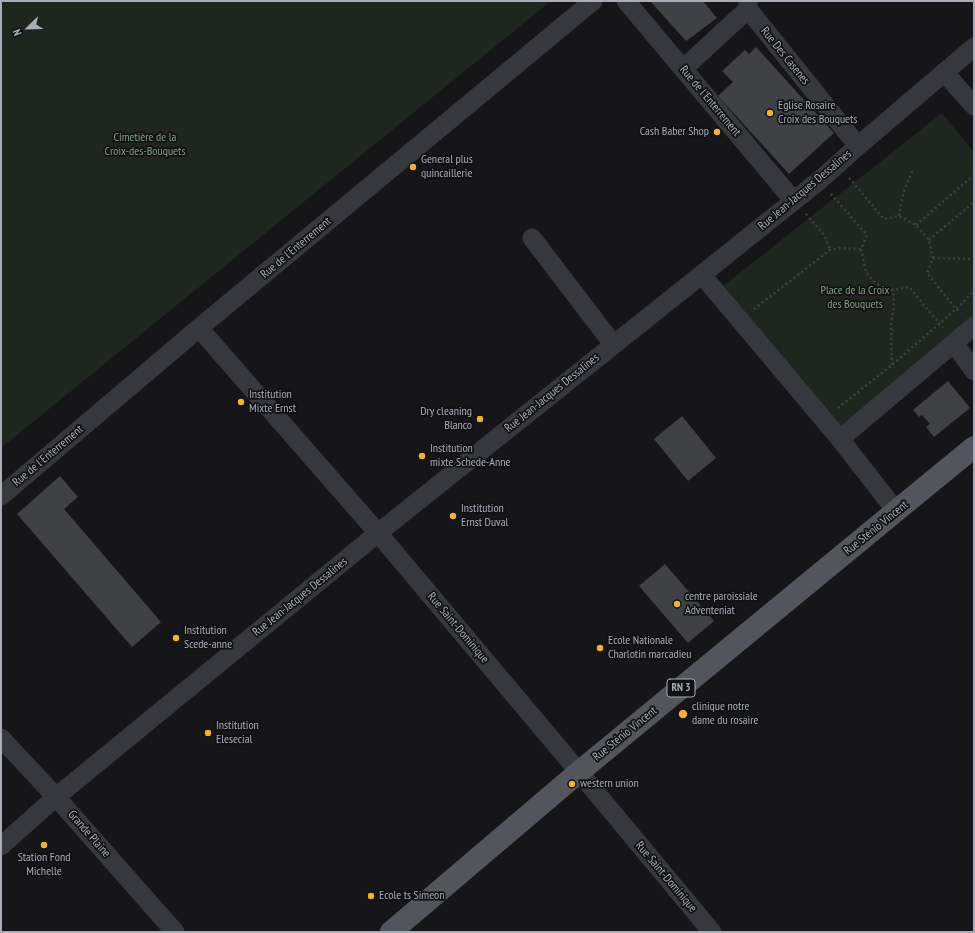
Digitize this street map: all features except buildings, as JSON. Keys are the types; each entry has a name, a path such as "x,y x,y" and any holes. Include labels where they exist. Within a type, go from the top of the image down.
{"main road":[{"name":"Rue Sténio Vincent","path":"391,932 579,772 896,512 974,446"}],"street":[{"name":"Rue de l'Enterrement","path":"1,496 199,328 593,1"},
{"name":"Rue de l'Enterrement","path":"626,1 794,200"},
{"path":"683,69 748,5"},
{"name":"Rue Des Casenes","path":"748,5 858,146"},
{"name":"Rue Jean-Jacques Dessalines","path":"1,846 56,797 378,533 820,180 974,47"},
{"path":"944,72 974,106"},
{"path":"532,238 614,344"},
{"path":"702,275 840,439 896,512"},
{"path":"840,439 954,343 968,320"},
{"name":"Rue Saint-Dominique","path":"199,328 378,533 712,932"},
{"path":"954,343 974,371"},
{"name":"Grande Plaine","path":"1,738 56,797 175,932"}],"path":[{"path":"837,164 884,219 899,216 916,225 929,240 933,258 927,273 968,320"},
{"path":"899,216 903,194 913,169"},
{"path":"916,225 974,175"},
{"path":"820,180 867,235 860,249 866,272 875,283 893,290 909,287 940,323 954,343"},
{"path":"794,200 825,236 830,250"},
{"path":"929,240 974,202"},
{"path":"740,320 830,250 840,248 860,249"},
{"path":"933,258 974,259"},
{"path":"892,365 891,324 894,306 893,290"},
{"path":"823,420 892,365 974,291"}],"green space":[{"name":"Cimetière de la Croix-des-Bouquets","path":"4,1 551,1 1,448 1,5"},
{"name":"Place de la Croix des Bouquets","path":"942,113 974,152 974,316 840,430 722,287"}],"place":[{"name":"Eglise Rosaire Croix des Bouquets","path":"770,113"},
{"name":"Cash Baber Shop","path":"717,132"},
{"name":"General plus quincaillerie","path":"413,167"},
{"name":"Institution Mixte Ernst","path":"241,402"},
{"name":"Dry cleaning Blanco","path":"480,419"},
{"name":"Institution mixte Schede-Anne","path":"422,456"},
{"name":"Institution Ernst Duval","path":"453,516"},
{"name":"centre paroissiale Adventeniat","path":"677,604"},
{"name":"Institution Scede-anne","path":"176,638"},
{"name":"Ecole Nationale Charlotin marcadieu","path":"600,648"},
{"name":"clinique notre dame du rosaire","path":"683,714"},
{"name":"Institution Elesecial","path":"208,733"},
{"name":"western union","path":"572,784"},
{"name":"Station Fond Michelle","path":"44,845"},
{"name":"Ecole ts Simeon","path":"371,896"}]}
